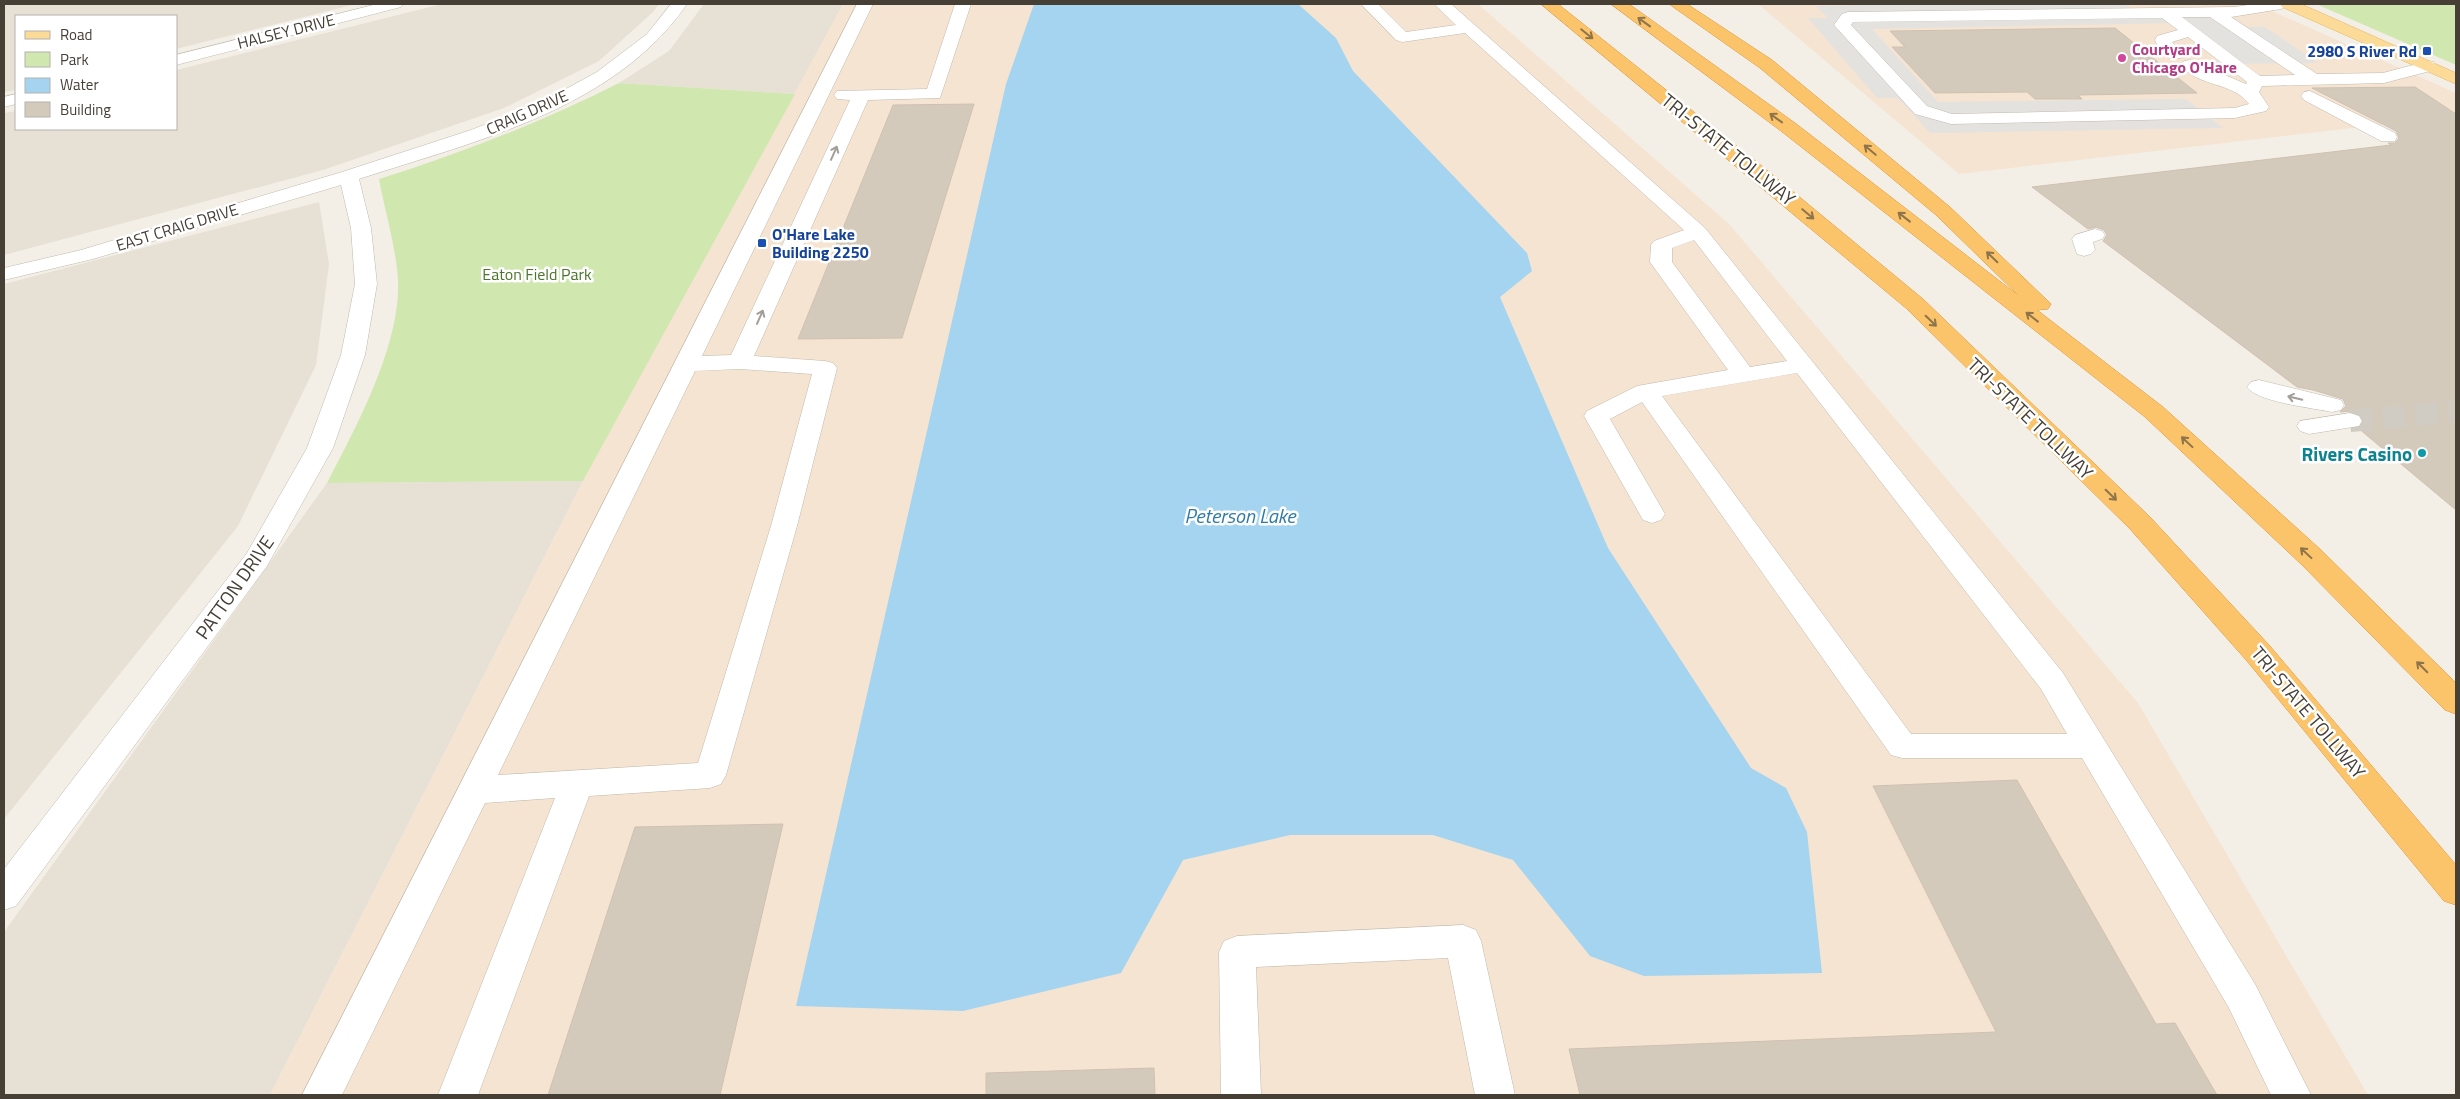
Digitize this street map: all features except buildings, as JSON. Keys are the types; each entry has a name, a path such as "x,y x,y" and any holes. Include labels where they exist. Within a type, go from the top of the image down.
{"highway":[{"name":"TRI-STATE TOLLWAY","path":"1549,4 1761,174 1915,304 2133,516 2258,653 2456,890"},
{"path":"1619,4 1788,127 2154,412"},
{"path":"1677,4 1766,64 1943,210 2154,412 2311,557 2456,702"},
{"path":"1707,4 1766,64"}],"main road":[{"path":"2288,4 2456,79"}],"street":[{"name":"HALSEY DRIVE","path":"178,59 395,4"},
{"name":"CRAIG DRIVE","path":"349,176 478,134 548,106 602,76 654,36 679,4"},
{"path":"740,362 799,180 819,95 865,4"},
{"path":"819,95 934,94 963,4"},
{"path":"1369,4 1402,37 1469,28"},
{"path":"1442,4 1698,232 2052,681 2242,996 2290,1095"},
{"path":"2166,13 2190,31 2253,86 2260,107 2235,113 1951,119 1921,110 1842,25 1848,17 2234,12 2281,4"},
{"path":"2213,12 2312,88 2388,137"},
{"path":"2175,54 2165,45 2163,40 2190,31"},
{"path":"2190,65 2201,72 2253,86 2312,88 2384,78 2428,66"},
{"path":"322,1095 686,364 799,180 861,95"},
{"name":"EAST CRAIG DRIVE","path":"4,274 86,254 349,176"},
{"name":"PATTON DRIVE","path":"4,895 257,560 320,448 352,355 366,284 361,228 349,176"},
{"path":"1698,232 1661,245 1662,262 1744,375"},
{"path":"474,790 710,775 784,526 825,368 740,362 686,364"},
{"path":"1652,514 1596,416 1646,391 1803,365"},
{"path":"2259,386 2284,395 2332,405"},
{"path":"1646,391 1902,746 2092,746"},
{"path":"2309,426 2350,421"},
{"path":"458,1095 577,784"},
{"path":"1241,1095 1237,952 1462,941 1494,1095"}],"shaded area":[{"path":"4,4 356,4 178,48 178,15 15,15 15,90 4,92"},
{"path":"442,4 659,4 653,12 599,61 504,108 323,170 4,255 4,113 15,111 15,130 178,130 178,70"},
{"path":"704,4 843,4 795,94 619,83 669,51"},
{"path":"843,4 1478,4 1729,224 2138,703 2368,1095 270,1095 583,481"},
{"path":"1758,4 2256,4 2456,93 2456,116 1959,174"},
{"path":"2125,4 2132,8 2219,7 2247,27 2265,27 2318,63 2231,64 2176,23 1872,29 1938,102 2186,99 2223,128 1930,133 1898,98 1877,98 1808,18 1828,18 1816,6"},
{"path":"319,202 329,264 316,365 238,526 4,819 4,284"},
{"path":"583,481 270,1095 4,1095 4,932 327,483"}],"green space":[{"path":"2316,4 2456,4 2456,65"},
{"name":"Eaton Field Park","path":"619,83 795,94 583,481 327,483 351,437 374,385 392,331 397,305 397,268 379,179 441,159 501,136 561,111"}],"water":[{"name":"Peterson Lake","path":"1034,4 1298,4 1336,38 1353,71 1527,253 1532,271 1500,297 1608,548 1751,768 1786,788 1807,832 1822,973 1644,976 1590,956 1513,860 1433,835 1290,835 1183,860 1121,973 963,1011 796,1006 1006,84"}],"tunnel":[{"path":"2350,421 2456,411"}],"place":[{"name":"2980 S River Rd","path":"2427,51"},
{"name":"Courtyard Chicago O'Hare","path":"2122,58"},
{"name":"O'Hare Lake Building 2250","path":"762,243"},
{"name":"Rivers Casino","path":"2422,453"}]}
